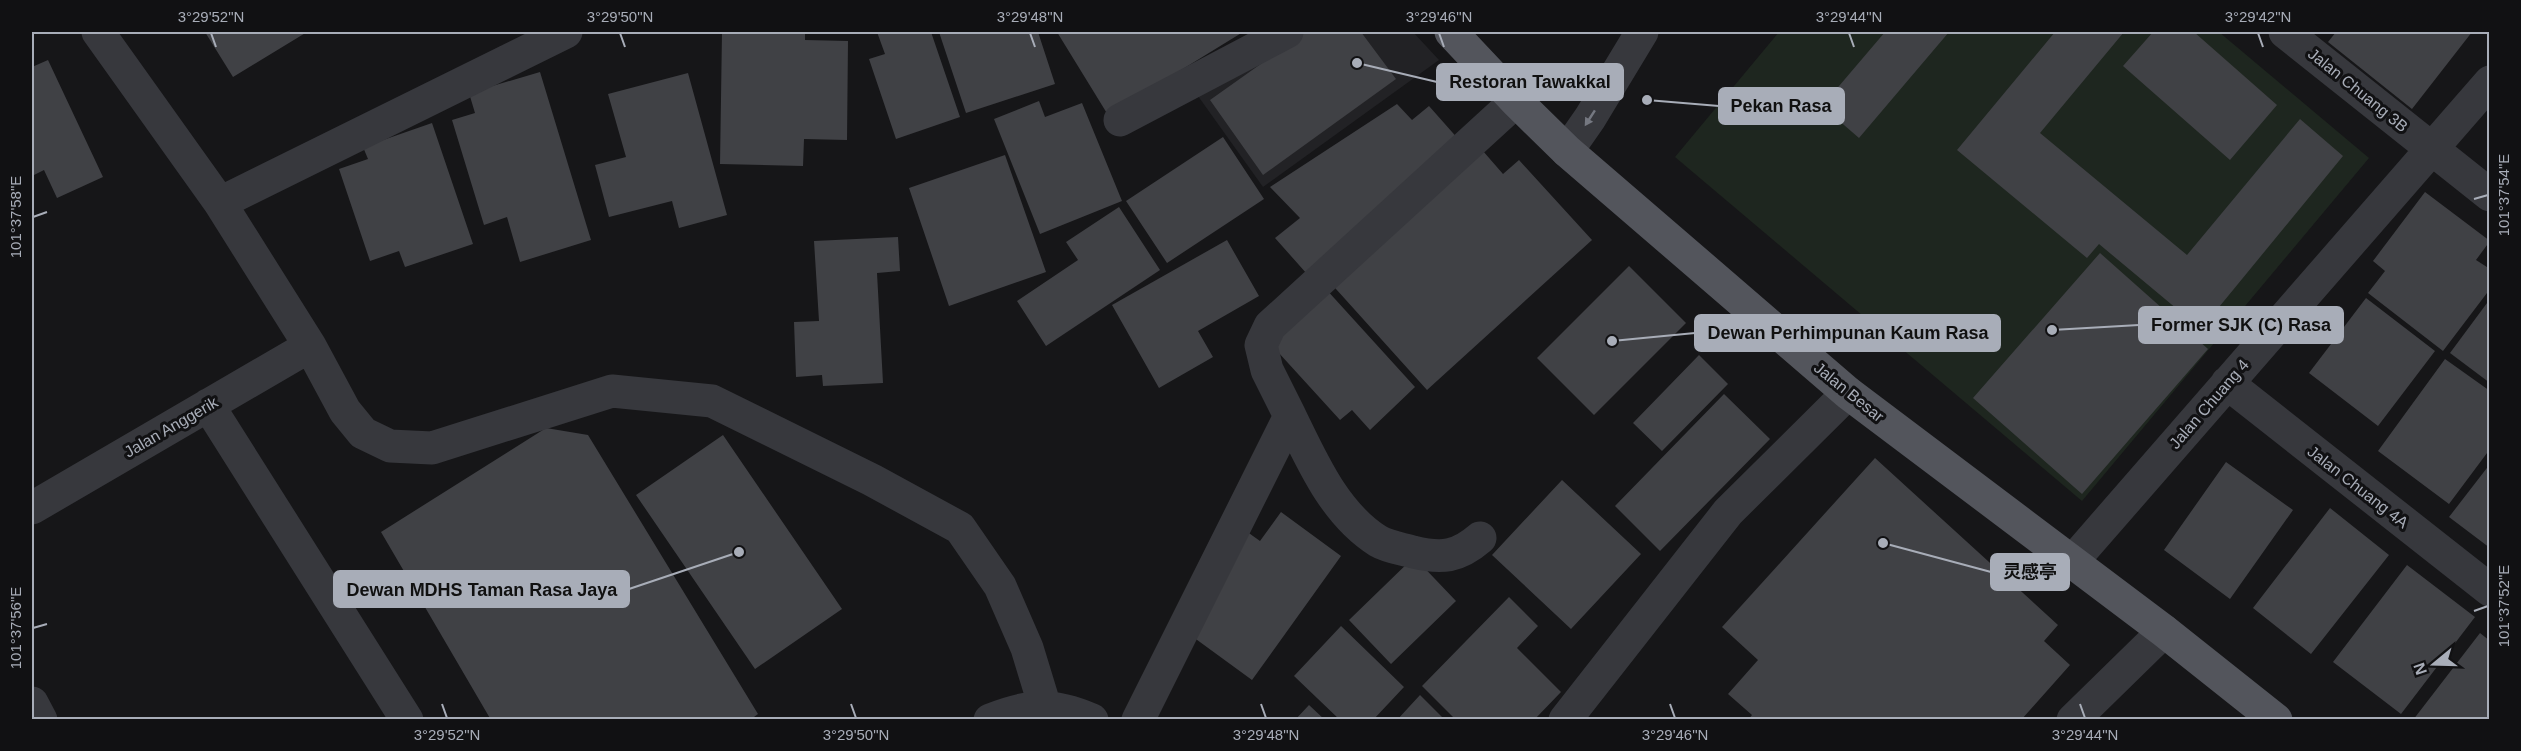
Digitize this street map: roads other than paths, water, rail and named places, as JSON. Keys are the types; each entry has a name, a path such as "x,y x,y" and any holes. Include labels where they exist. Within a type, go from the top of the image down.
{"main road":[{"name":"Jalan Besar","path":"1451,32 1567,151 1848,393 2164,631 2276,720"}],"street":[{"path":"98,32 220,203 310,346 345,411 363,433 390,446 432,448 612,391 712,400 872,480 960,528 1000,586 1027,648 1046,706"},
{"path":"220,203 521,41 566,32"},
{"path":"1120,120 1287,32"},
{"path":"1567,151 1590,118 1642,32"},
{"name":"Jalan Chuang 3B","path":"2285,32 2490,195"},
{"name":"Jalan Chuang 4","path":"2071,563 2490,82"},
{"path":"1480,537 1464,551 1434,557 1380,543 1349,517 1318,474 1267,370 1262,345 1270,326 1516,101"},
{"name":"Jalan Anggerik","path":"32,508 310,346"},
{"name":"Jalan Chuang 4A","path":"2227,383 2490,590"},
{"path":"1565,720 1728,512 1848,393"},
{"path":"208,405 407,720"},
{"path":"1138,720 1290,416"},
{"path":"2073,720 2164,631"},
{"path":"32,703 40,720"},
{"path":"990,720 1017,709 1046,706 1092,720"}],"place":[{"name":"Restoran Tawakkal","path":"1357,63"},
{"name":"Pekan Rasa","path":"1647,100"},
{"name":"Former SJK (C) Rasa","path":"2052,330"},
{"name":"Dewan Perhimpunan Kaum Rasa","path":"1612,341"},
{"name":"灵感亭","path":"1883,543"},
{"name":"Dewan MDHS Taman Rasa Jaya","path":"739,552"}]}
